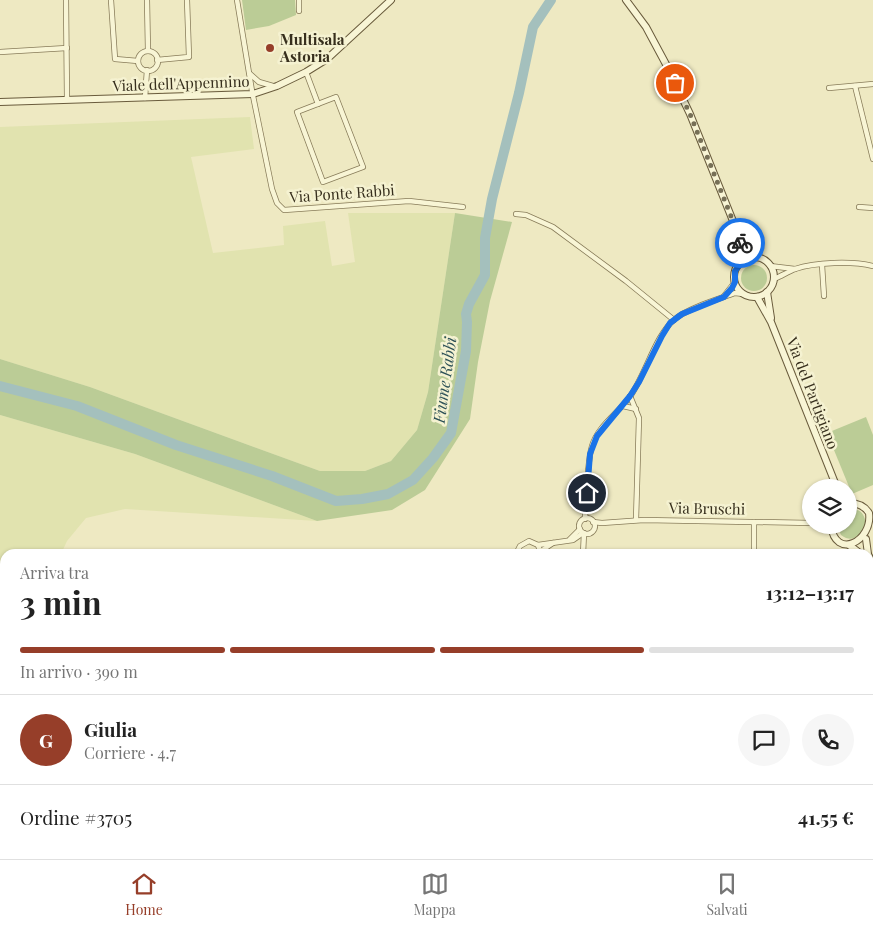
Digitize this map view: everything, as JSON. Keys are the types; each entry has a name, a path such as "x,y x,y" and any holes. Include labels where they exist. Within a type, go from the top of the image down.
{"main road":[{"name":"Viale dell'Appennino","path":"0,102 253,94 277,86 327,59 391,0"},
{"path":"626,0 646,27 668,68 690,114 739,236 753,257 763,260 770,266 774,279 768,292 757,297 743,294 735,282 735,271 742,262 753,257"},
{"path":"739,236 742,262"},
{"name":"Via del Partigiano","path":"768,292 771,322"},
{"name":"Via del Partigiano","path":"757,297 771,322 832,479"},
{"path":"848,544 861,543 866,539 872,528 871,516 864,506 857,504"},
{"path":"834,534 837,539 854,549"},
{"path":"866,539 867,549"}],"street":[{"path":"66,0 67,99"},
{"path":"111,0 115,60 138,61"},
{"path":"147,0 148,51"},
{"path":"157,60 189,57 187,0"},
{"path":"237,0 253,94"},
{"path":"298,0 299,12"},
{"path":"0,52 67,48"},
{"path":"148,51 153,53 157,60 156,66 147,70 142,68 138,61 142,52 148,51"},
{"path":"145,98 147,70"},
{"path":"306,72 318,104"},
{"path":"249,74 259,82 277,86"},
{"path":"829,88 873,84"},
{"path":"856,86 873,159"},
{"name":"Via Ponte Rabbi","path":"253,94 272,189 277,203 284,210 409,202 463,207"},
{"path":"336,97 362,167 323,182 297,112 318,104 336,97"},
{"path":"859,207 873,208"},
{"path":"516,214 526,215 552,227 626,281 674,320"},
{"path":"770,266 796,269 822,265 859,263 873,266"},
{"path":"822,265 824,296"},
{"path":"774,279 796,269"},
{"path":"724,297 735,282"},
{"path":"583,549 581,522 585,519 592,447 602,429 630,396 662,336 674,320 682,314 724,297 735,293 743,294"},
{"path":"630,396 639,418 636,520"},
{"path":"623,406 636,409"},
{"name":"Via Bruschi","path":"585,519 602,523 636,520 802,523"},
{"path":"592,531 593,522"},
{"path":"754,522 754,549"},
{"path":"583,544 592,531 602,523"},
{"path":"518,549 526,542 538,545 570,539 582,531 592,531"},
{"path":"545,549 554,542"},
{"path":"538,545 540,549"}],"green space":[{"path":"242,0 295,0 296,15 269,26 246,30"},
{"path":"250,117 254,149 191,157 213,253 284,245 283,226 325,221 332,266 355,262 348,213 455,213 428,392 417,430 391,461 365,471 320,471 90,387 0,359 0,127"},
{"path":"455,213 512,222 490,301 478,362 470,419 425,490 392,510 317,521 135,454 0,415 0,359 90,387 320,471 365,471 391,461 417,430 428,392"},
{"path":"754,265 763,269 767,278 763,287 754,291 745,287 741,278 745,269"},
{"path":"0,415 135,454 317,521 125,509 86,518 67,541 63,549 0,549"},
{"path":"866,417 873,435 873,485 857,492 857,479 846,479 827,433"},
{"path":"857,510 861,512 866,529 857,537 851,539 841,535 857,534"}],"waterway":[{"name":"Fiume Rabbi","path":"0,386 77,406 176,445 272,476 336,501 388,494 413,480 433,458 451,433 466,351 466,314 469,304 485,275 485,238 492,199 519,93 533,27 551,0"}],"way so far":[{"path":"675,83 690,114 739,236 740,243"}],"place":[{"name":"Multisala Astoria","path":"270,48"}],"route":[{"path":"587,493 590,454 597,436 630,396 670,323 682,314 724,297 732,288 735,282 735,271 742,262 740,243"}]}
